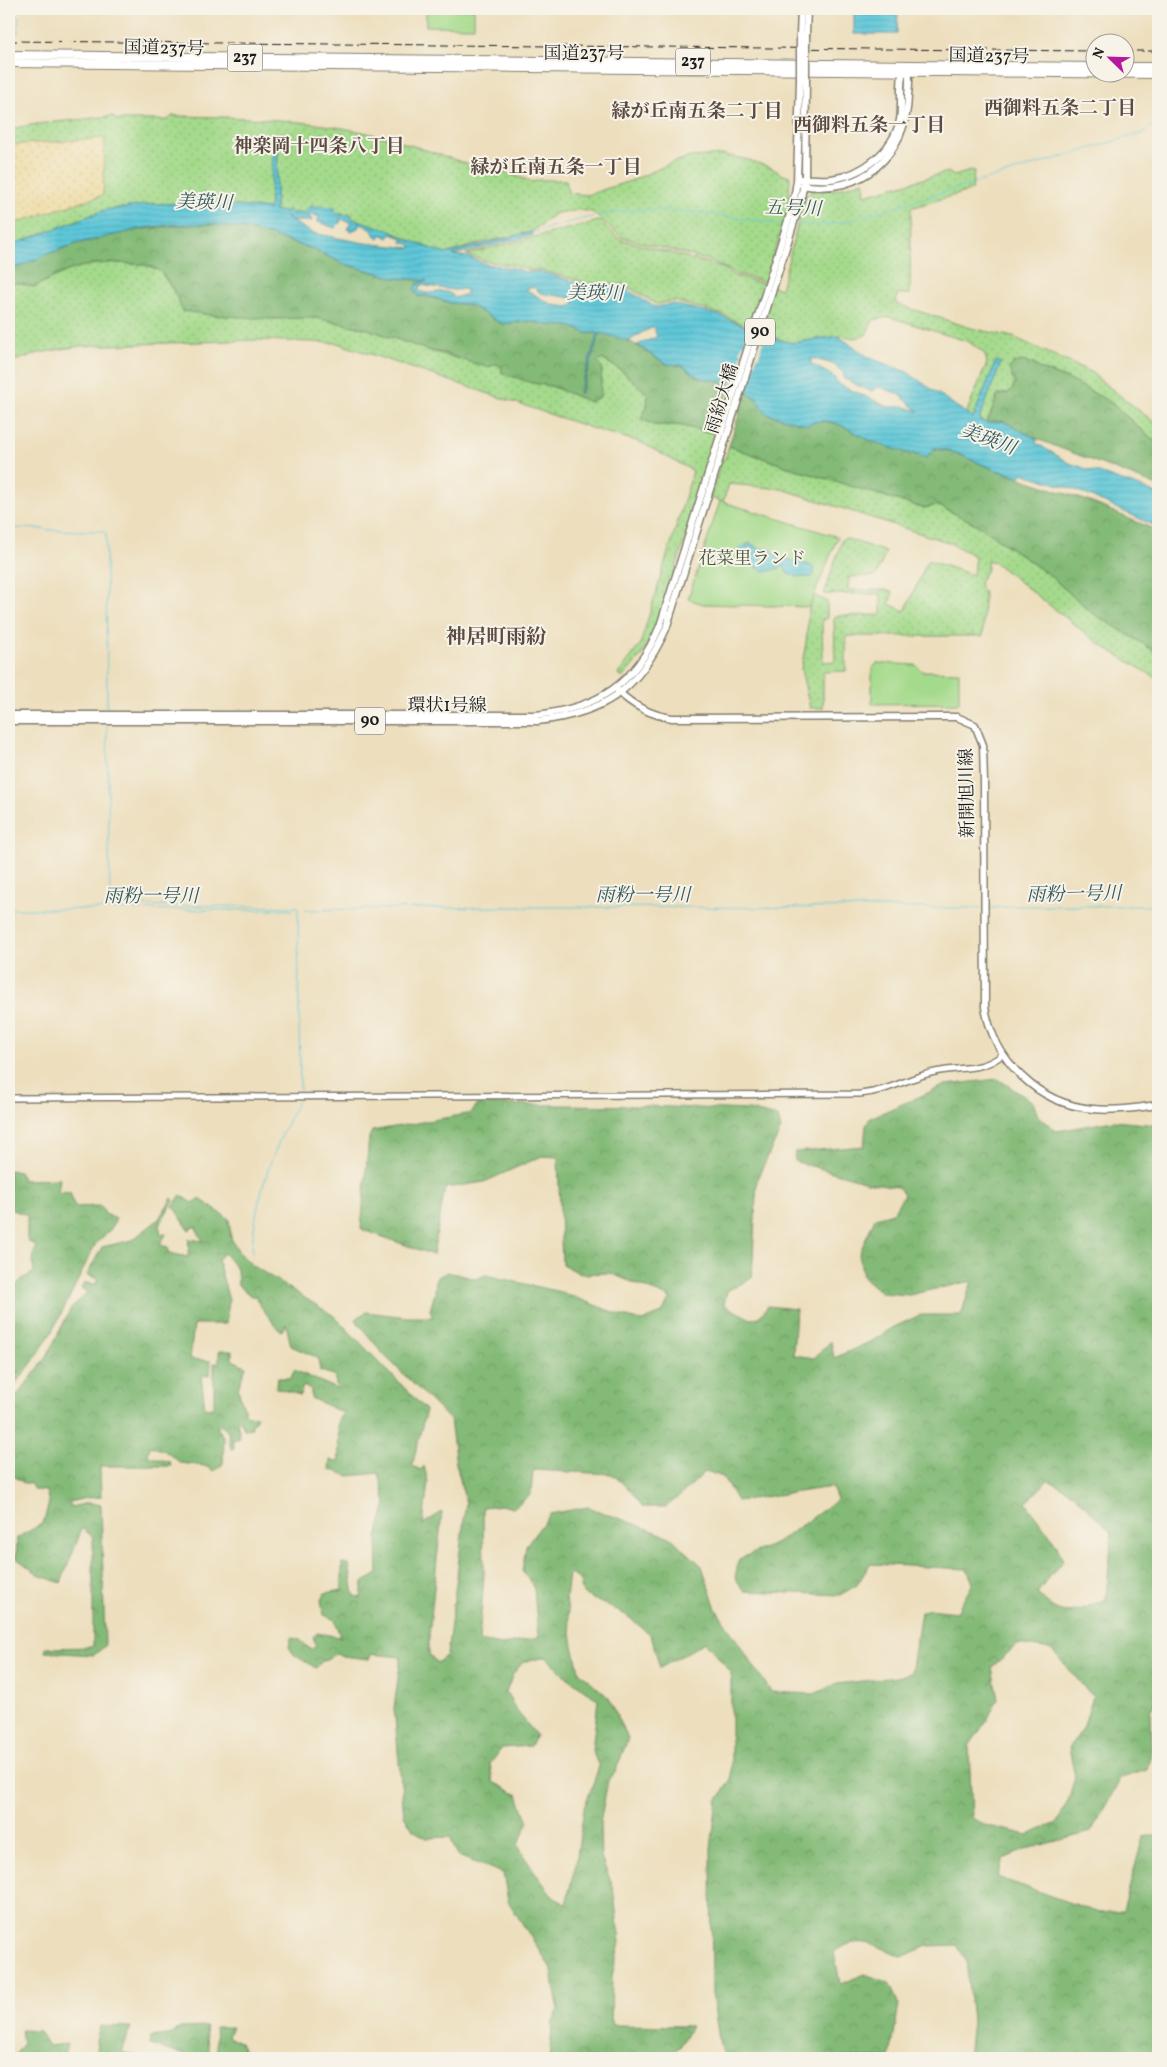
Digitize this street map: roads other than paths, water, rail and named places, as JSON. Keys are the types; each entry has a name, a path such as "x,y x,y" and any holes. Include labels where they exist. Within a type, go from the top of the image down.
{"highway":[{"name":"国道237号","path":"9,55 159,61"},
{"name":"国道237号","path":"9,63 159,61 906,69 1158,74"},
{"name":"国道237号","path":"906,69 1084,67"},
{"path":"1134,67 1158,67"}],"main road":[{"name":"90","path":"796,205 804,182 803,35 801,9"},
{"name":"90","path":"803,35 807,9"},
{"path":"797,182 839,185 862,177 878,166 901,137 906,120 906,69"},
{"name":"90","path":"796,205 803,80"},
{"name":"雨紛大橋","path":"718,457 796,205"},
{"name":"環状1号線","path":"9,715 100,718 538,721 580,714 594,709 618,690 644,658 658,631 718,457"},
{"name":"新開旭川線","path":"618,690 646,711 658,716 672,718 942,716 965,720 975,725 983,745 985,1007 992,1034 1002,1055 1029,1084 1068,1104 1094,1109 1116,1110 1158,1105"},
{"name":"環状1号線","path":"9,721 100,718"}],"street":[{"path":"9,1098 860,1094 878,1092 933,1072 983,1067 1002,1055"}],"water":[{"path":"854,9 896,9 898,11 897,34 854,34"},
{"name":"美瑛川","path":"274,136 279,136 275,211 287,212 288,209 292,213 303,213 312,206 335,207 334,211 345,216 348,214 352,215 351,218 391,231 445,254 531,232 533,235 453,255 469,257 485,264 518,269 525,272 541,272 593,287 624,288 655,307 673,304 719,315 767,336 792,343 838,336 870,358 907,372 973,418 996,361 1001,363 979,420 987,423 1003,421 1037,439 1036,443 1069,463 1143,488 1158,495 1158,527 1076,490 1022,473 1020,477 993,469 951,451 934,448 927,458 880,444 833,423 825,421 808,425 767,414 754,396 725,382 700,378 681,365 666,364 637,345 657,337 654,327 629,341 600,333 580,394 598,333 587,333 569,326 546,325 530,321 502,324 470,305 451,303 427,296 418,296 414,289 418,283 427,281 396,278 344,264 310,248 242,228 212,224 168,225 145,228 76,244 47,254 9,272 9,246 105,210 154,204 205,203 269,209","holes":["308,213 320,217 316,221 335,228 341,222 339,218 351,223 347,229 351,231 358,228 359,224 371,228 379,239 381,234 388,238 391,234 402,238 402,242 411,245 411,248 364,243 312,233 285,217 295,221 312,221","421,285 454,290 466,289 466,294 455,298 447,292 427,293 418,290","534,287 540,293 572,298 574,303 569,307 552,305 525,289","811,358 833,364 844,373 843,378 872,391 879,387 899,394 919,412 903,406 889,407 840,385 833,376 811,364"]},
{"path":"750,543 760,549 771,549 781,562 789,559 811,566 814,568 814,574 812,577 799,577 788,574 784,567 765,572 752,565 743,565 738,559 739,549"}],"waterway":[{"path":"9,35 18,33 19,16"},
{"name":"五号川","path":"795,225 827,225 844,222 1142,133 1158,123"},
{"name":"五号川","path":"531,233 603,214 646,210 706,214 784,224"},
{"path":"9,528 44,529"},
{"path":"47,530 102,531 106,534 107,712"},
{"name":"雨粉一号川","path":"107,723 110,905 298,907 300,1091"},
{"name":"雨粉一号川","path":"990,908 1019,906 1158,906"},
{"name":"雨粉一号川","path":"305,910 502,907 981,908"},
{"name":"雨粉一号川","path":"9,909 293,910"},
{"path":"252,1252 261,1193 273,1155 298,1101"}],"railway":[{"path":"9,41 1084,51"},
{"path":"1134,51 1158,51"}],"district":[{"name":"西御料五条二丁目","path":"1060,109"},
{"name":"緑が丘南五条二丁目","path":"697,112"},
{"name":"西御料五条一丁目","path":"869,126"},
{"name":"神楽岡十四条八丁目","path":"319,147"},
{"name":"緑が丘南五条一丁目","path":"556,168"},
{"name":"神居町雨紛","path":"496,638"}],"park label":[{"name":"花菜里ランド","path":"752,559"}]}
